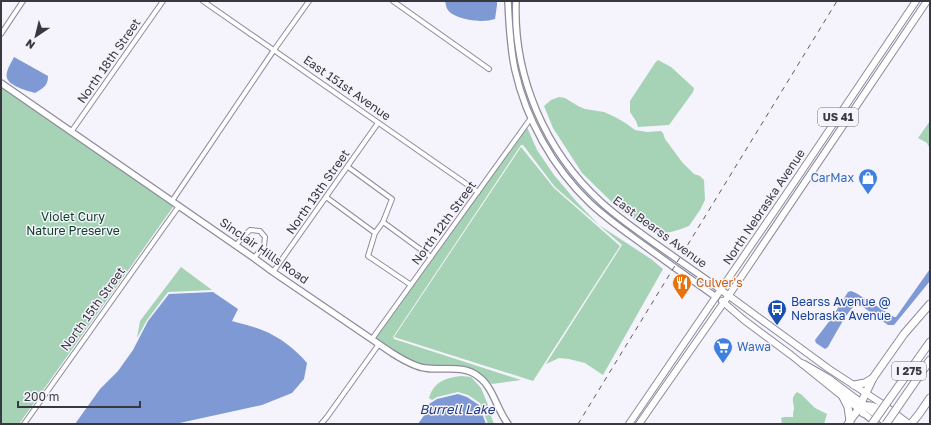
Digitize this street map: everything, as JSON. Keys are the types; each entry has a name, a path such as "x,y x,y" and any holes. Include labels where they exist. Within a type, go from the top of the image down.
{"highway":[{"path":"849,423 861,408 865,393 873,378 909,329 930,304"},
{"name":"I 275","path":"872,424 930,342"},
{"name":"I 275","path":"886,424 930,360"},
{"path":"803,364 829,379 861,408 889,424"},
{"path":"854,385 865,383 873,378"},
{"path":"843,397 849,410 849,423"},
{"path":"861,408 868,405 906,423 919,414 930,398"},
{"path":"919,414 920,424"}],"main road":[{"name":"East Bearss Avenue","path":"508,1 509,28 515,72 521,90 531,118 542,139 554,161 571,183 589,202 608,218 724,303 843,397 861,408 877,424"},
{"name":"East Bearss Avenue","path":"516,1 516,32 521,63 536,111 548,135 564,161 587,188 610,210 829,369 881,403 906,423"},
{"name":"North Nebraska Avenue","path":"629,424 916,1"},
{"name":"North Nebraska Avenue","path":"641,422 729,296 927,1"},
{"name":"Sinclair Hills Road","path":"1,84 273,272 406,361 424,368 461,369 479,376 485,383 508,424"},
{"path":"795,181 802,186"},
{"path":"641,422 643,412 658,391 659,385 657,383"}],"street":[{"path":"1,34 23,1"},
{"name":"North 18th Street","path":"71,132 162,1"},
{"name":"East 151st Avenue","path":"203,1 478,192"},
{"path":"172,201 309,1"},
{"path":"393,1 489,69"},
{"path":"864,79 871,84"},
{"name":"North 12th Street","path":"372,339 531,118"},
{"name":"North 13th Street","path":"273,272 378,123"},
{"path":"348,167 392,199 382,222 375,233 368,256 411,285"},
{"path":"326,197 375,233"},
{"name":"North 15th Street","path":"24,424 179,206"},
{"path":"382,222 431,257"},
{"path":"236,245 250,230 260,231 265,237 264,246 254,258"},
{"path":"321,424 379,344"}],"green space":[{"path":"658,60 671,67 694,88 693,92 669,125 638,127 630,112 630,101"},
{"name":"Violet Cury Nature Preserve","path":"1,87 173,207 19,424 1,424"},
{"path":"559,97 565,98 585,109 604,112 635,130 647,132 661,131 682,162 694,174 700,176 704,180 705,200 689,226 671,232 655,233 619,209 582,173 553,128 544,106 551,100"},
{"path":"930,121 930,149 927,143 918,138"},
{"path":"527,127 537,150 554,175 576,201 599,225 651,259 663,269 603,375 585,363 569,359 559,358 546,364 622,245 555,187 523,145 521,145 393,337 394,339 521,380 492,384 466,366 424,366 403,357 375,338"},
{"path":"521,147 554,188 620,246 533,381 394,337"},
{"path":"181,267 212,290 168,292 147,320 137,338 140,321"},
{"path":"461,376 471,377 481,388 494,424 488,424 480,403 468,395 458,392 437,397 432,400 429,398 434,388 441,382 450,378"},
{"path":"797,392 815,408 827,414 824,424 782,424 781,418 793,417 793,398"}],"water":[{"path":"445,1 497,1 495,19 478,21 459,17 448,10"},
{"path":"14,57 48,76 47,82 40,90 35,93 19,88 8,81 7,73"},
{"path":"930,269 930,281 894,325 888,325 859,304 856,304 845,318 828,347 825,349 816,343 815,340 831,319 848,292 851,291 856,293 896,317"},
{"path":"213,292 238,309 232,321 275,336 292,348 307,363 304,379 292,393 262,405 175,424 75,424 100,389 118,371 133,350 148,321 169,294"},
{"name":"Burrell Lake","path":"458,394 467,397 479,405 486,424 418,424 425,414 429,404 437,399"}],"railway":[{"path":"578,424 837,1"}],"place":[{"name":"CarMax","path":"868,195"},
{"name":"Culver's","path":"682,300"},
{"name":"Bearss Avenue @ Nebraska Avenue","path":"777,326"},
{"name":"Wawa","path":"723,364"}]}
